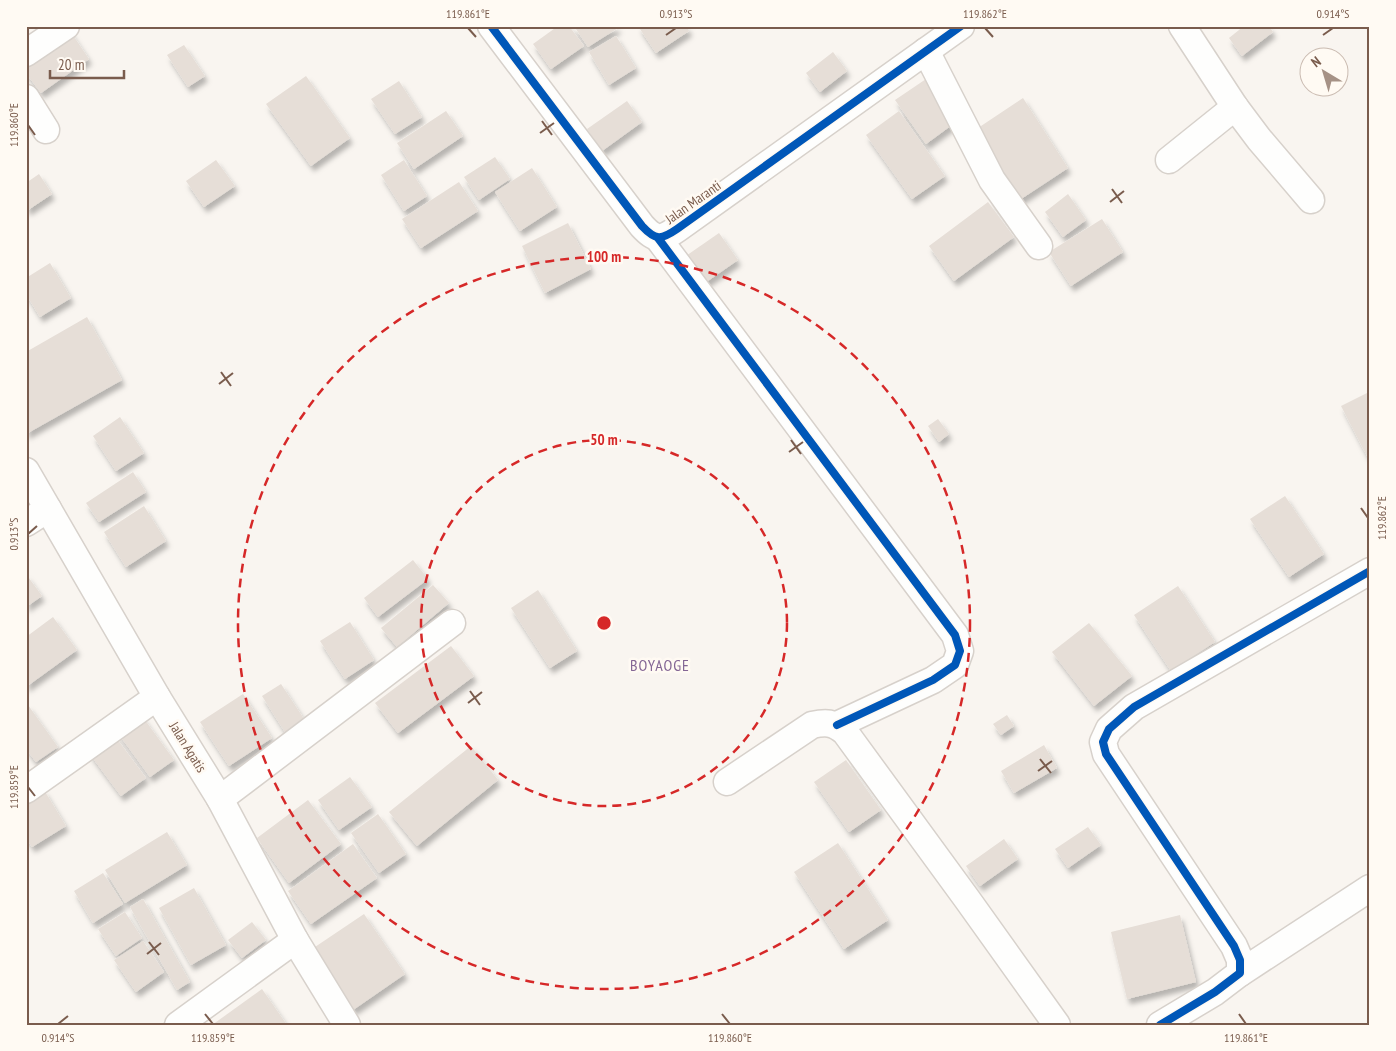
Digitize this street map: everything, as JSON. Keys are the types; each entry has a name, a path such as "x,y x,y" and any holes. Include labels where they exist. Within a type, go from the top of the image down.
{"street":[{"path":"26,53 66,26"},
{"name":"Jalan Maranti","path":"491,26 642,226 648,233 658,238 671,233 961,26"},
{"path":"1182,26 1235,107 1259,139 1311,200"},
{"path":"926,51 992,180 1039,246"},
{"path":"26,98 46,130"},
{"path":"1169,160 1235,107"},
{"path":"658,238 955,635 960,651 955,665 933,680 837,726"},
{"name":"Jalan Agatis","path":"26,471 157,697 220,799 295,940 347,1025"},
{"path":"26,524 48,509"},
{"path":"1240,973 1240,960 1234,946 1106,754 1103,742 1109,729 1134,707 1370,571"},
{"path":"220,799 452,622"},
{"path":"26,790 157,697"},
{"path":"727,782 812,725 827,722 837,726 845,732 968,899 1057,1025"},
{"path":"1160,1025 1216,992 1240,973 1370,888"},
{"path":"178,1025 295,940"}],"building":[{"path":"558,26 569,26 584,46 551,69 533,44"},
{"path":"574,26 617,26 618,28 588,47"},
{"path":"638,26 687,26 689,31 656,53"},
{"path":"1244,26 1269,26 1273,32 1242,56 1229,38"},
{"path":"68,28 89,59 41,93 26,73 26,57"},
{"path":"616,36 636,68 609,85 589,52"},
{"path":"184,45 205,76 188,87 167,55"},
{"path":"833,52 847,71 820,92 806,73"},
{"path":"306,76 350,138 311,166 266,104"},
{"path":"926,79 956,122 926,144 895,100"},
{"path":"399,81 422,117 395,134 371,99"},
{"path":"1023,98 1068,168 1018,201 972,132"},
{"path":"627,101 642,122 602,151 587,129"},
{"path":"446,111 463,136 414,169 397,143"},
{"path":"899,111 945,176 912,199 866,135"},
{"path":"495,157 510,179 479,200 464,177"},
{"path":"216,160 235,186 204,207 186,181"},
{"path":"404,160 427,196 404,211 381,175"},
{"path":"532,168 557,207 520,231 495,192"},
{"path":"39,174 52,194 28,210 26,208 26,183"},
{"path":"459,182 478,211 421,248 402,219"},
{"path":"1068,194 1086,220 1063,237 1045,212"},
{"path":"988,202 1014,237 954,281 929,246"},
{"path":"1102,219 1123,252 1071,286 1049,252"},
{"path":"568,223 591,269 545,293 522,246"},
{"path":"719,233 738,260 702,285 683,258"},
{"path":"50,263 71,298 40,317 26,294 26,278"},
{"path":"87,317 122,380 26,434 26,352"},
{"path":"1369,392 1370,454 1367,456 1341,406"},
{"path":"120,417 144,453 116,471 93,436"},
{"path":"938,419 949,434 939,442 928,426"},
{"path":"133,472 146,492 99,522 86,503"},
{"path":"1285,496 1324,554 1289,577 1250,519"},
{"path":"144,506 166,541 126,567 104,532"},
{"path":"413,560 428,579 378,617 364,598"},
{"path":"26,574 42,596 26,607"},
{"path":"433,585 449,603 397,647 381,628"},
{"path":"1178,586 1215,642 1171,671 1134,615"},
{"path":"538,590 577,651 550,668 511,608"},
{"path":"53,617 77,650 26,687 26,637"},
{"path":"350,622 374,660 345,679 320,641"},
{"path":"1089,623 1132,676 1094,706 1052,652"},
{"path":"451,646 474,676 398,733 375,703"},
{"path":"281,684 304,719 285,732 262,696"},
{"path":"243,694 272,738 229,766 200,722"},
{"path":"28,705 58,747 36,762 26,749 26,706"},
{"path":"1007,715 1014,726 1001,735 993,724"},
{"path":"142,716 174,760 150,777 118,733"},
{"path":"114,735 146,778 121,796 89,753"},
{"path":"1044,745 1057,768 1014,793 1001,771"},
{"path":"471,746 498,780 417,846 389,812"},
{"path":"846,760 881,810 849,832 814,782"},
{"path":"350,777 372,807 339,830 318,800"},
{"path":"44,790 66,826 32,847 26,838 26,801"},
{"path":"308,800 341,844 289,883 257,838"},
{"path":"378,814 406,854 379,873 351,833"},
{"path":"1088,827 1101,845 1068,868 1055,849"},
{"path":"167,832 187,865 125,903 105,870"},
{"path":"1004,839 1018,859 980,886 966,866"},
{"path":"838,843 888,920 844,949 794,872"},
{"path":"353,844 377,878 311,924 288,891"},
{"path":"103,873 123,904 93,923 74,891"},
{"path":"194,888 226,945 191,965 159,908"},
{"path":"143,899 190,982 177,990 130,907"},
{"path":"125,912 142,938 116,956 98,929"},
{"path":"364,914 405,974 353,1010 312,949"},
{"path":"1180,915 1196,982 1127,999 1111,932"},
{"path":"252,922 266,940 242,958 228,940"},
{"path":"143,941 164,972 136,992 114,960"},
{"path":"262,989 287,1025 212,1025"}],"cycle path":[{"path":"491,26 642,226 651,234 659,237 663,237 677,229 961,26"},
{"path":"658,238 955,635 960,651 955,665 933,680 837,725"},
{"path":"1160,1025 1215,992 1240,973 1240,960 1234,946 1106,754 1103,742 1109,729 1134,707 1370,571"}],"district":[{"name":"BOYAOGE","path":"660,665"}]}
